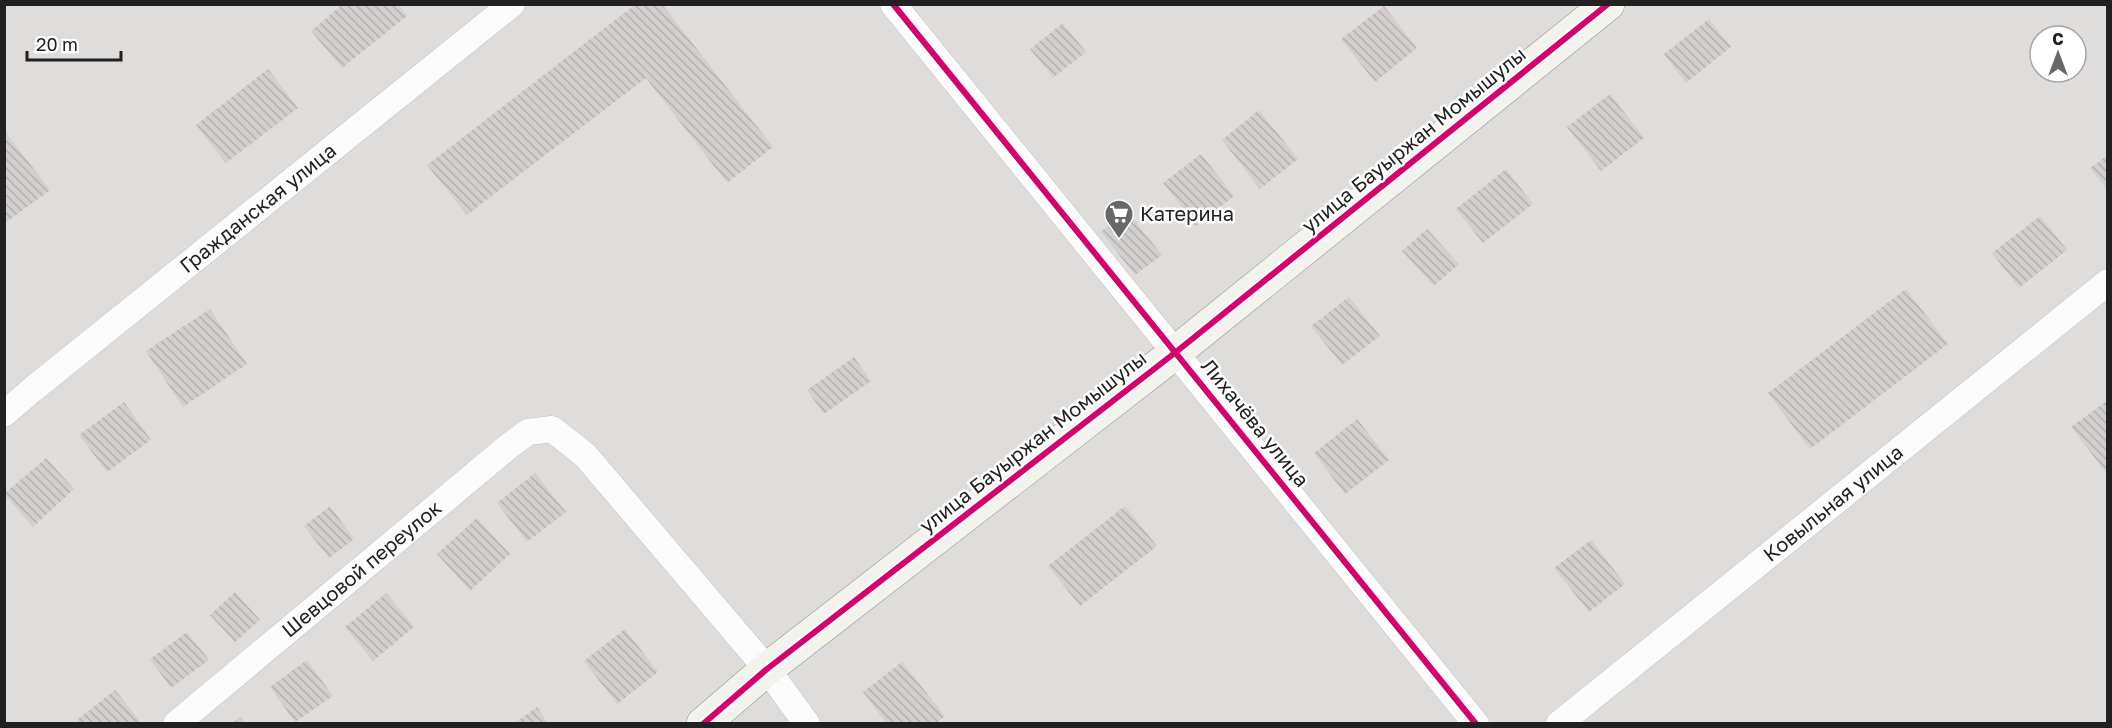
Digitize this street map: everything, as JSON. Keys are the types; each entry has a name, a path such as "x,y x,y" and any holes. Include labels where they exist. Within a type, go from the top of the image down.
{"street":[{"name":"Гражданская улица","path":"4,414 512,4"},
{"name":"Лихачёва улица","path":"893,4 1476,723"},
{"name":"улица Бауыржан Момышулы","path":"703,723 767,669 1176,352 1608,4"},
{"name":"Ковыльная улица","path":"1559,723 2108,282"},
{"name":"Шевцовой переулок","path":"176,723 509,446 528,432 552,429 585,455 767,669"},
{"path":"767,669 807,723"}],"shaded area":[{"path":"5,5 2107,5 2107,723 5,723"}],"building":[{"path":"343,4 398,4 407,16 342,68 311,31"},
{"path":"636,4 662,4 773,147 727,183 646,78 467,215 427,165"},
{"path":"1384,6 1417,48 1375,82 1341,39"},
{"path":"1709,19 1731,47 1686,83 1664,54"},
{"path":"1063,23 1086,52 1053,78 1030,49"},
{"path":"268,69 298,108 226,163 196,125"},
{"path":"1610,94 1644,138 1601,171 1567,127"},
{"path":"1259,110 1298,159 1260,189 1222,140"},
{"path":"4,130 50,190 4,224"},
{"path":"1201,154 1234,196 1196,226 1163,183"},
{"path":"2108,155 2108,190 2090,168"},
{"path":"1506,169 1533,204 1483,243 1456,209"},
{"path":"1127,211 1162,255 1135,275 1101,232"},
{"path":"2040,216 2067,250 2019,288 1992,253"},
{"path":"1427,229 1459,264 1434,286 1402,251"},
{"path":"1906,289 1948,344 1810,449 1768,393"},
{"path":"1349,297 1380,336 1342,365 1311,326"},
{"path":"210,309 247,364 183,407 146,351"},
{"path":"854,357 871,381 824,414 807,390"},
{"path":"2108,400 2108,475 2071,427"},
{"path":"124,402 151,440 107,472 79,435"},
{"path":"1357,419 1389,460 1345,494 1314,453"},
{"path":"46,458 74,489 33,527 4,494"},
{"path":"535,473 566,512 527,542 497,503"},
{"path":"330,506 354,539 329,558 304,526"},
{"path":"1125,506 1157,546 1080,606 1048,566"},
{"path":"477,518 510,554 470,591 437,554"},
{"path":"1591,540 1625,584 1589,612 1554,568"},
{"path":"235,592 260,620 235,642 210,615"},
{"path":"386,593 414,627 373,661 345,627"},
{"path":"625,629 658,672 617,704 584,661"},
{"path":"187,632 209,660 171,688 150,659"},
{"path":"307,660 333,696 295,722 270,687"},
{"path":"902,662 945,716 935,724 887,724 863,692"},
{"path":"115,690 140,721 136,724 79,724 77,720"},
{"path":"537,707 548,724 513,724"},
{"path":"240,717 245,724 231,724"}],"cycle path":[{"path":"893,4 1476,724"},
{"path":"703,724 767,669 1176,352 1608,4"}],"place":[{"name":"Катерина","path":"1119,240"}]}
